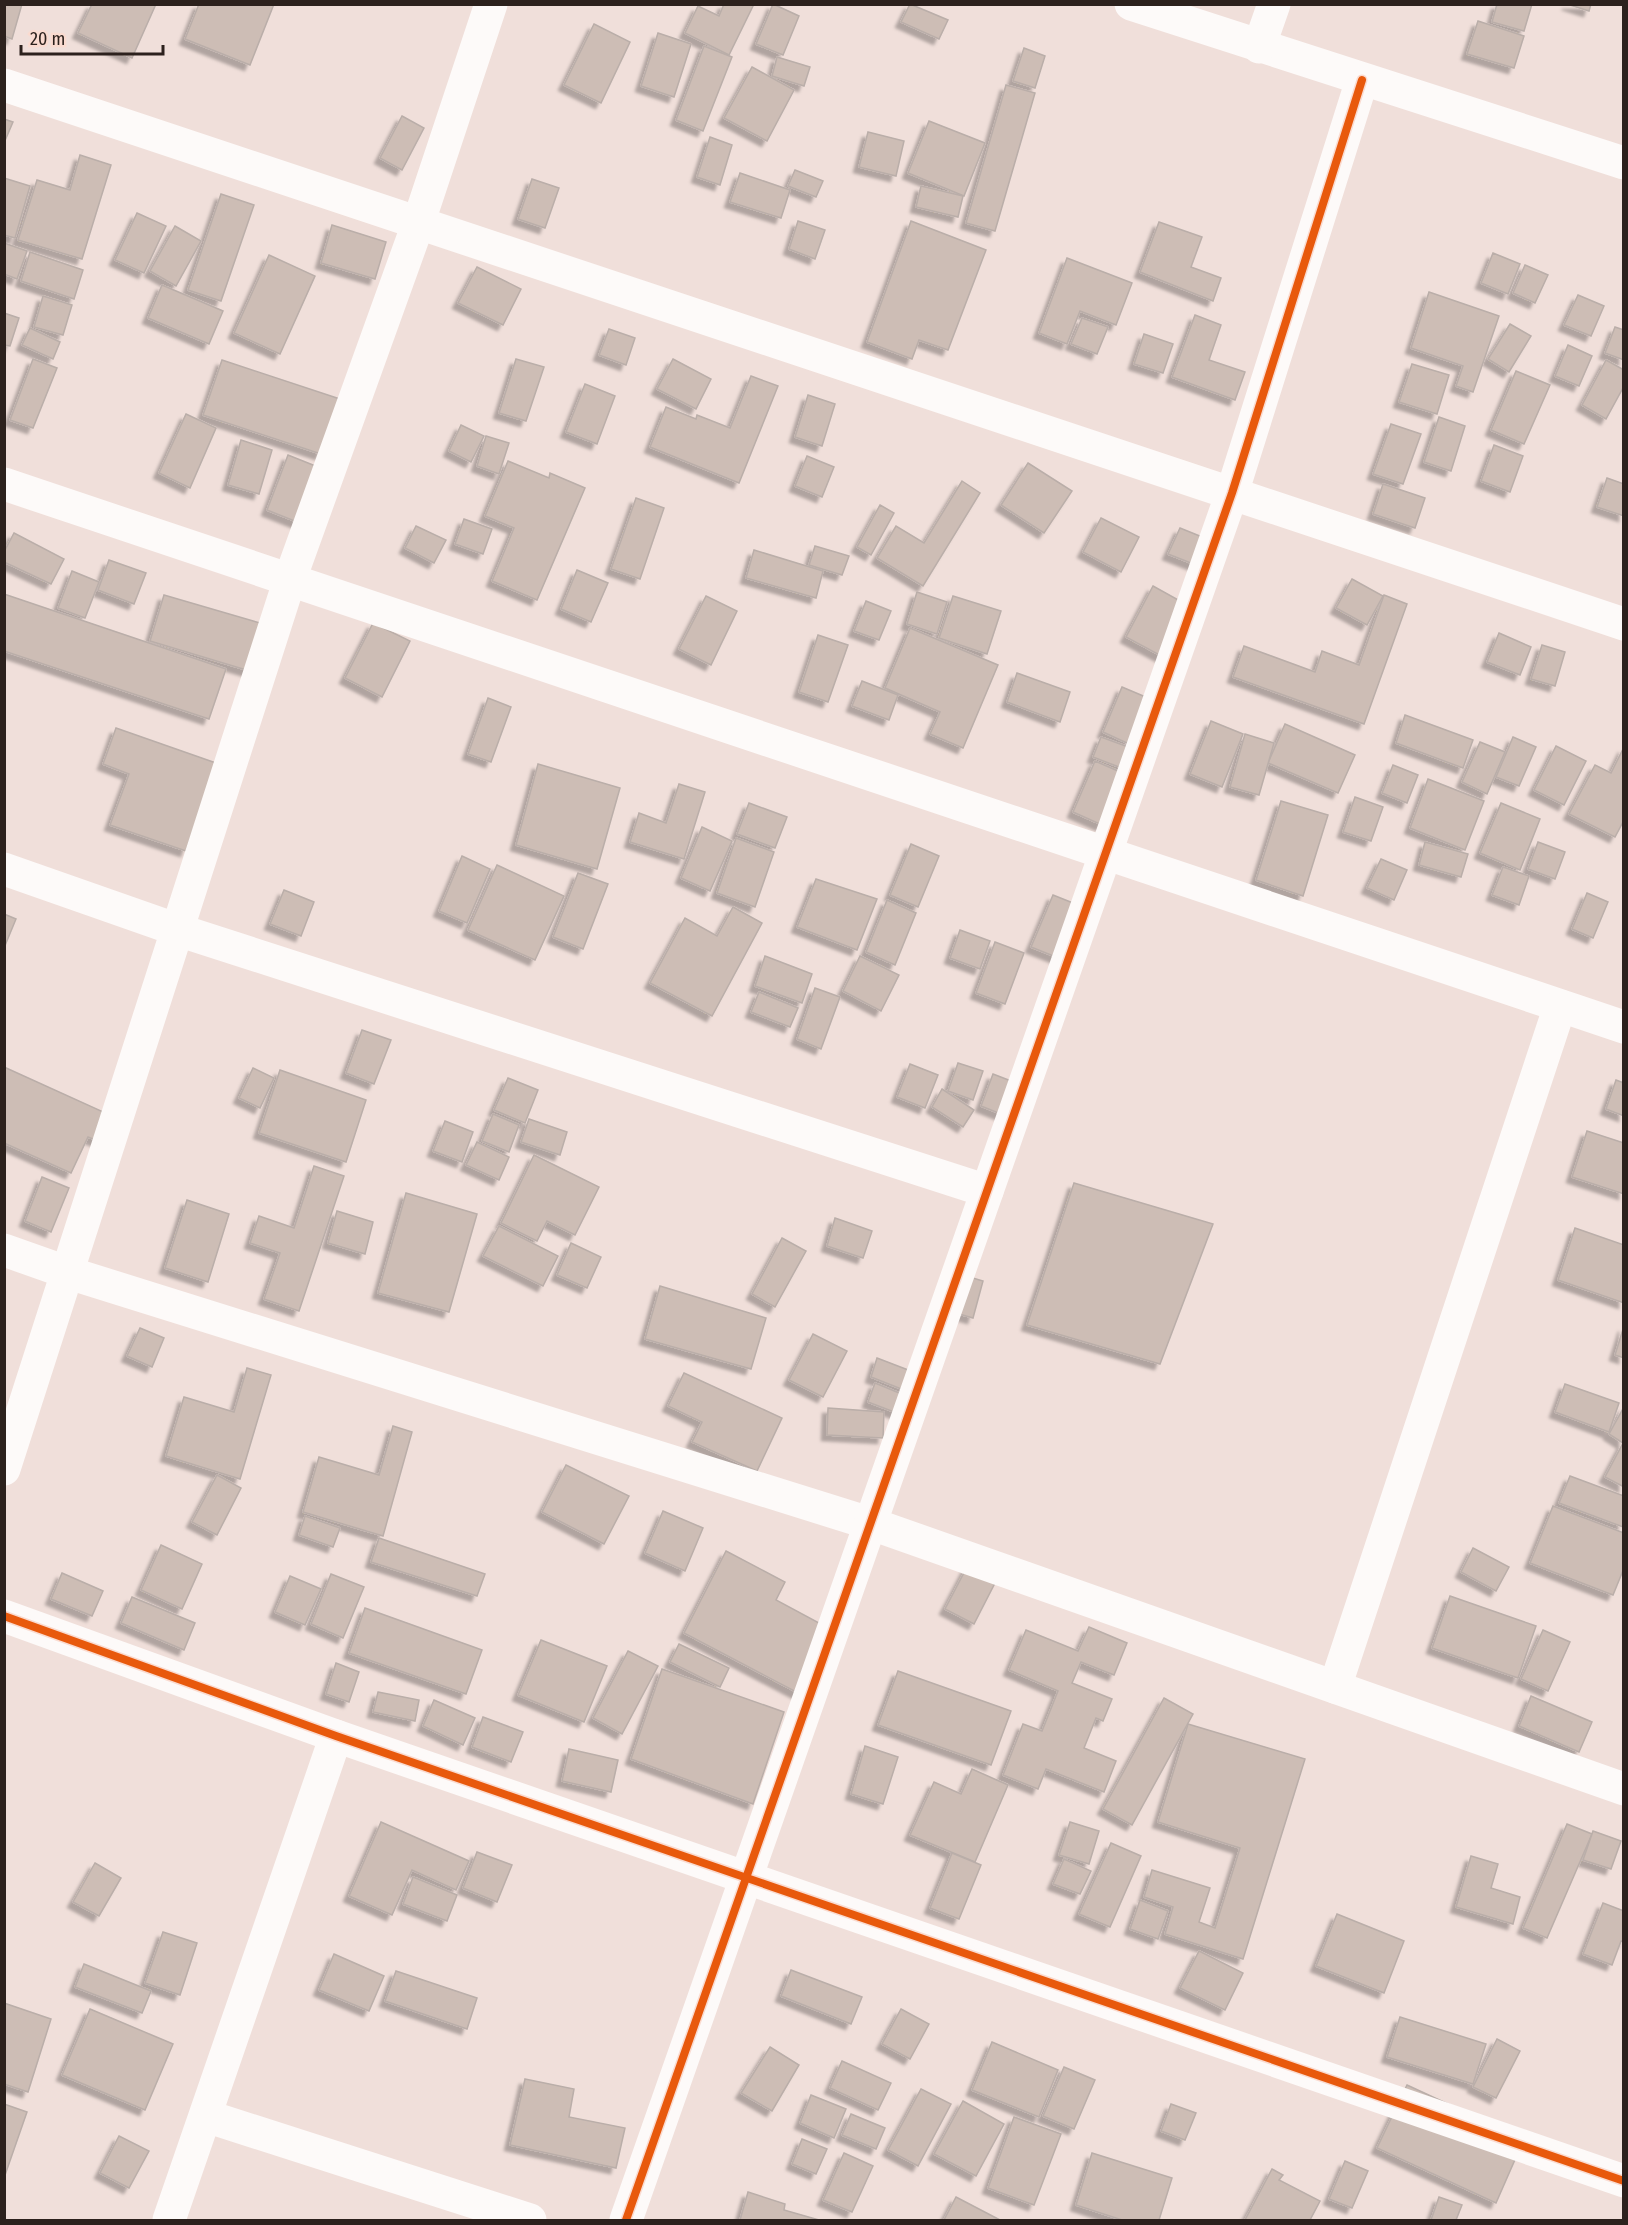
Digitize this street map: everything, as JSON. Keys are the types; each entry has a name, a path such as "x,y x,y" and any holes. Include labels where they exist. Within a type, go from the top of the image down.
{"street":[{"path":"4,1469 69,1273 290,579 418,224 491,4"},
{"path":"1131,4 1623,163"},
{"path":"1259,47 1274,4"},
{"path":"626,2220 1232,492 1362,80"},
{"path":"4,85 1623,624"},
{"path":"4,484 1623,1027"},
{"path":"4,869 178,930 987,1191"},
{"path":"1335,1687 1560,1006"},
{"path":"4,1250 69,1273 869,1523 1623,1789"},
{"path":"4,1616 336,1736 1623,2181"},
{"path":"169,2220 336,1736"},
{"path":"206,2116 530,2220"}],"building":[{"path":"4,4 22,4 12,39 4,36"},
{"path":"92,4 156,4 132,58 78,33"},
{"path":"199,4 274,4 250,65 185,39"},
{"path":"724,4 754,4 729,55 685,33 698,6 719,16"},
{"path":"773,4 799,16 783,55 756,44"},
{"path":"910,4 948,20 939,39 901,22"},
{"path":"1497,4 1532,4 1524,31 1492,22"},
{"path":"1567,4 1591,4 1589,11"},
{"path":"1478,21 1524,36 1514,68 1467,54"},
{"path":"594,24 630,42 601,103 564,85"},
{"path":"658,33 691,44 674,97 641,86"},
{"path":"704,46 732,57 703,131 676,120"},
{"path":"1024,48 1045,56 1035,88 1013,81"},
{"path":"777,57 810,67 804,86 772,76"},
{"path":"752,67 794,90 767,141 724,118"},
{"path":"1006,85 1035,93 995,231 966,223"},
{"path":"402,116 424,128 402,170 380,158"},
{"path":"4,119 13,122 4,143"},
{"path":"929,121 985,143 964,196 908,173"},
{"path":"868,132 904,141 896,176 859,167"},
{"path":"710,137 732,145 720,185 697,177"},
{"path":"80,155 111,165 82,259 18,240 37,180 70,190"},
{"path":"795,170 823,181 816,197 788,186"},
{"path":"740,173 790,190 781,218 730,202"},
{"path":"4,178 30,186 15,238 4,235"},
{"path":"532,179 559,188 545,228 518,219"},
{"path":"921,186 963,196 958,217 916,207"},
{"path":"221,194 254,205 221,301 188,290"},
{"path":"137,213 166,226 144,273 115,260"},
{"path":"798,221 825,230 815,259 789,249"},
{"path":"911,221 986,250 948,350 919,340 912,359 867,342"},
{"path":"1159,222 1202,237 1191,267 1221,278 1213,301 1140,272"},
{"path":"332,225 386,242 375,279 321,263"},
{"path":"175,226 201,241 176,286 150,271"},
{"path":"4,243 27,251 17,279 4,274"},
{"path":"30,252 83,270 74,299 21,281"},
{"path":"1493,253 1520,264 1508,294 1481,283"},
{"path":"269,255 315,276 280,354 234,333"},
{"path":"1067,258 1132,283 1116,325 1080,311 1067,344 1039,333"},
{"path":"1525,265 1548,275 1535,303 1513,293"},
{"path":"477,267 521,289 503,325 458,303"},
{"path":"162,285 223,311 209,344 148,318"},
{"path":"1429,292 1499,316 1473,392 1456,386 1463,366 1411,348"},
{"path":"1578,295 1604,306 1591,336 1564,325"},
{"path":"43,296 72,305 63,335 34,327"},
{"path":"4,313 19,318 10,346 4,345"},
{"path":"1195,315 1221,325 1209,360 1245,372 1235,400 1172,377"},
{"path":"1082,318 1108,327 1097,354 1071,344"},
{"path":"1510,324 1531,336 1509,372 1488,359"},
{"path":"1615,327 1624,330 1624,360 1605,353"},
{"path":"30,328 60,342 53,359 22,345"},
{"path":"609,329 635,338 626,365 599,355"},
{"path":"1144,334 1173,344 1163,373 1134,364"},
{"path":"1568,345 1592,356 1579,386 1555,376"},
{"path":"33,359 57,368 33,428 10,420"},
{"path":"516,359 544,367 526,421 499,413"},
{"path":"673,359 711,379 696,409 657,389"},
{"path":"222,360 340,399 321,454 203,415"},
{"path":"1606,360 1624,370 1624,386 1606,419 1582,405"},
{"path":"1412,364 1449,375 1437,414 1399,402"},
{"path":"1516,371 1550,385 1524,444 1491,430"},
{"path":"751,376 778,386 739,483 650,447 666,407 696,419 697,415 730,428"},
{"path":"585,384 615,396 597,444 566,432"},
{"path":"808,395 835,404 822,446 795,437"},
{"path":"186,414 216,428 190,488 159,473"},
{"path":"1439,417 1465,426 1451,471 1424,462"},
{"path":"1391,424 1421,434 1403,484 1373,474"},
{"path":"461,425 484,436 471,462 449,451"},
{"path":"486,436 509,443 499,474 477,466"},
{"path":"241,440 272,450 259,494 228,485"},
{"path":"1494,445 1523,456 1510,492 1481,481"},
{"path":"288,455 323,469 302,524 267,510"},
{"path":"807,456 834,467 822,497 795,486"},
{"path":"508,461 549,478 550,473 585,488 537,600 492,581 514,528 485,516"},
{"path":"1028,463 1072,491 1044,533 1001,505"},
{"path":"1607,478 1624,484 1624,516 1597,507"},
{"path":"962,481 980,493 923,586 877,558 896,526 924,543"},
{"path":"1383,484 1425,498 1415,528 1373,514"},
{"path":"636,498 664,508 640,579 611,569"},
{"path":"880,505 894,513 871,555 857,547"},
{"path":"1101,518 1139,537 1121,572 1083,552"},
{"path":"464,519 492,529 483,554 455,544"},
{"path":"416,526 446,540 434,563 405,548"},
{"path":"1180,528 1212,541 1201,567 1168,554"},
{"path":"14,533 64,559 51,584 4,562 4,552"},
{"path":"815,546 849,556 842,575 809,565"},
{"path":"754,550 823,571 816,598 746,578"},
{"path":"109,560 146,573 134,604 98,590"},
{"path":"577,570 608,583 591,622 561,609"},
{"path":"72,571 99,582 85,618 58,608"},
{"path":"1352,579 1383,596 1367,625 1336,608"},
{"path":"1153,586 1191,607 1165,658 1126,637"},
{"path":"917,592 947,602 937,634 907,624"},
{"path":"4,594 226,669 209,719 4,651"},
{"path":"164,595 267,625 253,672 150,641"},
{"path":"1384,595 1407,604 1364,724 1233,677 1244,646 1315,672 1322,651 1359,665"},
{"path":"706,596 737,611 711,665 679,649"},
{"path":"953,596 1001,611 987,654 939,638"},
{"path":"866,601 891,611 879,640 854,631"},
{"path":"373,623 410,641 382,697 345,678"},
{"path":"910,628 998,665 963,748 930,734 940,712 885,688"},
{"path":"1499,633 1531,647 1520,675 1487,662"},
{"path":"818,635 848,645 828,702 799,692"},
{"path":"1542,645 1565,652 1555,686 1531,679"},
{"path":"1017,673 1070,692 1060,722 1007,702"},
{"path":"862,681 898,695 889,720 852,706"},
{"path":"1122,687 1148,698 1129,744 1103,732"},
{"path":"488,698 511,707 491,762 468,754"},
{"path":"1405,715 1473,740 1463,768 1396,743"},
{"path":"1211,721 1243,734 1222,787 1190,774"},
{"path":"1285,724 1355,755 1338,793 1268,763"},
{"path":"116,728 216,763 186,851 110,825 129,774 103,764"},
{"path":"1245,734 1274,743 1259,795 1230,787"},
{"path":"1101,737 1131,748 1124,769 1093,757"},
{"path":"1513,737 1536,747 1519,786 1496,777"},
{"path":"1480,742 1505,752 1487,794 1462,782"},
{"path":"1556,746 1586,761 1564,805 1534,790"},
{"path":"1624,747 1624,820 1615,837 1569,814 1595,765 1611,773"},
{"path":"1095,761 1125,774 1102,825 1073,812"},
{"path":"538,764 620,788 597,869 516,845"},
{"path":"1393,765 1418,775 1407,803 1382,793"},
{"path":"1428,779 1484,801 1465,850 1410,828"},
{"path":"679,784 705,792 684,859 630,842 639,813 666,823"},
{"path":"1355,797 1383,807 1371,841 1343,832"},
{"path":"1281,801 1328,815 1303,896 1256,880"},
{"path":"749,803 787,817 775,848 737,834"},
{"path":"1501,803 1540,819 1520,870 1480,853"},
{"path":"702,827 732,841 710,891 681,878"},
{"path":"736,838 774,852 755,907 717,893"},
{"path":"1425,842 1468,854 1461,877 1419,865"},
{"path":"1538,842 1565,852 1555,879 1528,869"},
{"path":"911,844 939,856 918,907 890,895"},
{"path":"462,856 490,869 467,923 439,911"},
{"path":"1381,859 1407,870 1394,900 1367,888"},
{"path":"497,865 564,896 535,960 468,930"},
{"path":"1503,867 1529,876 1519,905 1492,895"},
{"path":"578,873 608,884 583,949 553,937"},
{"path":"816,879 877,899 857,950 797,927"},
{"path":"284,890 314,902 301,936 270,924"},
{"path":"1587,893 1608,902 1593,938 1572,929"},
{"path":"1053,895 1083,907 1061,959 1031,947"},
{"path":"887,900 916,913 895,965 866,952"},
{"path":"733,907 762,923 712,1016 650,983 685,918 717,936"},
{"path":"4,914 16,919 4,948"},
{"path":"960,930 990,941 980,969 950,958"},
{"path":"995,942 1024,953 1005,1004 976,993"},
{"path":"765,956 812,974 802,1003 755,986"},
{"path":"860,956 899,975 881,1011 843,991"},
{"path":"815,988 840,997 821,1049 797,1039"},
{"path":"759,992 798,1008 790,1027 751,1012"},
{"path":"362,1030 391,1040 374,1084 346,1073"},
{"path":"958,1063 983,1071 973,1100 948,1091"},
{"path":"910,1064 938,1075 925,1108 897,1097"},
{"path":"4,1067 110,1115 98,1141 88,1137 71,1173 4,1143"},
{"path":"253,1068 274,1078 260,1108 239,1098"},
{"path":"280,1070 366,1100 346,1162 259,1133"},
{"path":"993,1074 1024,1086 1011,1118 981,1106"},
{"path":"508,1078 538,1090 525,1123 494,1110"},
{"path":"1616,1080 1624,1083 1624,1116 1606,1109"},
{"path":"942,1089 974,1110 963,1127 932,1107"},
{"path":"493,1114 519,1125 509,1152 482,1141"},
{"path":"529,1119 567,1132 560,1155 521,1142"},
{"path":"445,1121 473,1132 462,1162 433,1151"},
{"path":"1587,1131 1624,1143 1624,1194 1572,1177"},
{"path":"477,1142 509,1157 499,1180 466,1165"},
{"path":"534,1155 599,1187 575,1235 547,1221 537,1241 501,1223"},
{"path":"314,1166 344,1176 299,1311 264,1299 280,1253 250,1243 259,1216 294,1228"},
{"path":"42,1177 69,1188 51,1232 25,1221"},
{"path":"1074,1183 1213,1224 1160,1364 1027,1325"},
{"path":"406,1193 477,1214 449,1312 378,1293"},
{"path":"187,1200 229,1214 208,1282 165,1268"},
{"path":"337,1211 373,1222 365,1254 328,1243"},
{"path":"835,1218 872,1231 863,1258 827,1246"},
{"path":"499,1226 558,1256 543,1286 483,1256"},
{"path":"1575,1228 1624,1245 1624,1303 1558,1280"},
{"path":"782,1238 806,1251 775,1307 752,1294"},
{"path":"571,1243 601,1257 587,1288 557,1275"},
{"path":"956,1273 983,1281 973,1318 945,1310"},
{"path":"660,1286 766,1318 751,1369 645,1339"},
{"path":"1624,1326 1624,1358 1615,1355"},
{"path":"140,1328 164,1338 152,1367 127,1356"},
{"path":"813,1334 847,1351 823,1397 789,1380"},
{"path":"877,1358 916,1373 909,1392 871,1377"},
{"path":"247,1368 271,1375 240,1479 166,1456 184,1397 234,1412"},
{"path":"684,1373 782,1418 757,1471 692,1442 702,1422 668,1406"},
{"path":"875,1383 909,1397 902,1415 868,1402"},
{"path":"1565,1384 1619,1403 1609,1432 1555,1412"},
{"path":"1624,1407 1624,1487 1605,1477 1623,1443 1609,1434"},
{"path":"828,1408 884,1412 883,1438 827,1435"},
{"path":"393,1426 412,1432 383,1536 303,1512 319,1457 379,1475"},
{"path":"566,1465 629,1496 604,1544 542,1512"},
{"path":"217,1475 241,1488 217,1535 192,1522"},
{"path":"1570,1476 1624,1496 1623,1527 1559,1503"},
{"path":"1553,1506 1624,1533 1624,1568 1613,1595 1530,1563"},
{"path":"663,1511 703,1528 685,1571 645,1553"},
{"path":"305,1516 340,1528 333,1547 299,1535"},
{"path":"379,1538 485,1574 477,1596 371,1562"},
{"path":"161,1545 202,1564 182,1609 141,1590"},
{"path":"1473,1548 1509,1567 1496,1591 1461,1572"},
{"path":"726,1551 785,1582 776,1600 834,1631 800,1694 684,1633"},
{"path":"967,1567 996,1581 974,1624 945,1609"},
{"path":"62,1573 103,1591 92,1616 51,1599"},
{"path":"331,1574 364,1587 343,1638 311,1624"},
{"path":"290,1576 321,1589 305,1625 275,1612"},
{"path":"1450,1596 1536,1626 1518,1678 1432,1648"},
{"path":"132,1597 195,1623 184,1650 121,1623"},
{"path":"365,1608 482,1650 466,1694 349,1653"},
{"path":"1089,1627 1127,1643 1114,1675 1081,1662 1072,1683 1112,1699 1103,1721 1096,1718 1084,1748 1116,1761 1104,1792 1046,1769 1038,1789 1003,1775 1023,1724 1042,1731 1058,1691 1009,1670 1026,1630 1078,1651"},
{"path":"1543,1630 1570,1642 1548,1691 1521,1679"},
{"path":"541,1640 607,1666 584,1722 518,1695"},
{"path":"679,1644 729,1668 720,1687 670,1662"},
{"path":"628,1651 658,1666 622,1734 593,1718"},
{"path":"336,1663 359,1672 349,1702 326,1694"},
{"path":"662,1669 784,1712 753,1804 631,1759"},
{"path":"898,1671 1011,1711 991,1765 878,1725"},
{"path":"378,1692 419,1700 415,1721 373,1712"},
{"path":"1531,1696 1592,1722 1579,1752 1519,1726"},
{"path":"1164,1698 1193,1714 1132,1825 1103,1809"},
{"path":"434,1700 475,1718 463,1745 423,1726"},
{"path":"483,1717 523,1732 511,1762 472,1747"},
{"path":"1188,1724 1305,1759 1243,1959 1165,1934 1173,1907 1144,1897 1152,1870 1210,1888 1199,1922 1215,1928 1240,1848 1158,1822"},
{"path":"865,1746 898,1757 883,1804 851,1794"},
{"path":"569,1749 618,1760 611,1792 562,1781"},
{"path":"972,1769 1008,1785 975,1862 910,1835 934,1782 961,1794"},
{"path":"381,1822 469,1861 456,1890 412,1870 392,1915 349,1896"},
{"path":"1070,1822 1099,1831 1089,1864 1059,1855"},
{"path":"1567,1824 1592,1834 1547,1938 1523,1928"},
{"path":"1593,1831 1621,1841 1611,1869 1583,1860"},
{"path":"1111,1843 1141,1856 1110,1927 1079,1914"},
{"path":"477,1852 512,1865 497,1902 463,1888"},
{"path":"952,1853 981,1865 959,1919 930,1908"},
{"path":"1471,1856 1498,1864 1491,1888 1520,1897 1513,1924 1456,1907"},
{"path":"1064,1859 1091,1871 1080,1894 1053,1884"},
{"path":"95,1863 121,1878 99,1916 73,1902"},
{"path":"413,1877 457,1895 447,1921 403,1904"},
{"path":"1140,1900 1168,1911 1158,1939 1130,1929"},
{"path":"1603,1903 1624,1911 1624,1942 1621,1941 1612,1965 1583,1954"},
{"path":"1337,1914 1404,1941 1384,1993 1316,1966"},
{"path":"163,1932 197,1943 180,1995 145,1983"},
{"path":"1199,1951 1243,1973 1225,2010 1180,1988"},
{"path":"334,1954 384,1976 369,2011 319,1990"},
{"path":"84,1964 151,1991 142,2013 75,1987"},
{"path":"791,1970 862,1997 851,2024 781,1996"},
{"path":"396,1971 477,1998 467,2029 385,2001"},
{"path":"4,2003 51,2019 28,2092 4,2084"},
{"path":"90,2009 173,2044 145,2110 62,2075"},
{"path":"901,2009 929,2024 910,2059 882,2044"},
{"path":"1400,2017 1486,2044 1473,2084 1387,2057"},
{"path":"1497,2039 1520,2051 1496,2098 1473,2087"},
{"path":"992,2042 1058,2070 1039,2117 972,2090"},
{"path":"770,2047 799,2065 772,2111 741,2093"},
{"path":"842,2061 891,2083 878,2110 830,2088"},
{"path":"1064,2067 1095,2080 1074,2129 1043,2116"},
{"path":"525,2079 574,2089 569,2117 625,2128 616,2168 510,2145"},
{"path":"1407,2085 1524,2139 1496,2203 1377,2148"},
{"path":"921,2089 951,2104 918,2166 888,2150"},
{"path":"811,2095 846,2109 834,2138 800,2123"},
{"path":"963,2101 1004,2124 976,2176 934,2154"},
{"path":"4,2104 27,2112 4,2178"},
{"path":"1171,2104 1196,2113 1185,2140 1161,2131"},
{"path":"851,2114 885,2128 876,2149 842,2135"},
{"path":"1014,2117 1061,2134 1034,2205 988,2188"},
{"path":"119,2136 149,2151 129,2188 100,2173"},
{"path":"802,2139 827,2149 816,2174 792,2164"},
{"path":"844,2153 873,2166 852,2212 823,2200"},
{"path":"1092,2153 1172,2178 1159,2220 1122,2220 1076,2205"},
{"path":"1345,2161 1368,2171 1352,2208 1329,2199"},
{"path":"1272,2169 1283,2175 1279,2180 1320,2201 1310,2220 1245,2220"},
{"path":"748,2192 785,2204 784,2210 819,2220 740,2220"},
{"path":"956,2197 1000,2220 944,2220"},
{"path":"1439,2197 1462,2205 1456,2220 1431,2220"}],"cycle path":[{"path":"626,2220 1232,493 1362,80"},
{"path":"4,1616 336,1736 1624,2181"}]}
